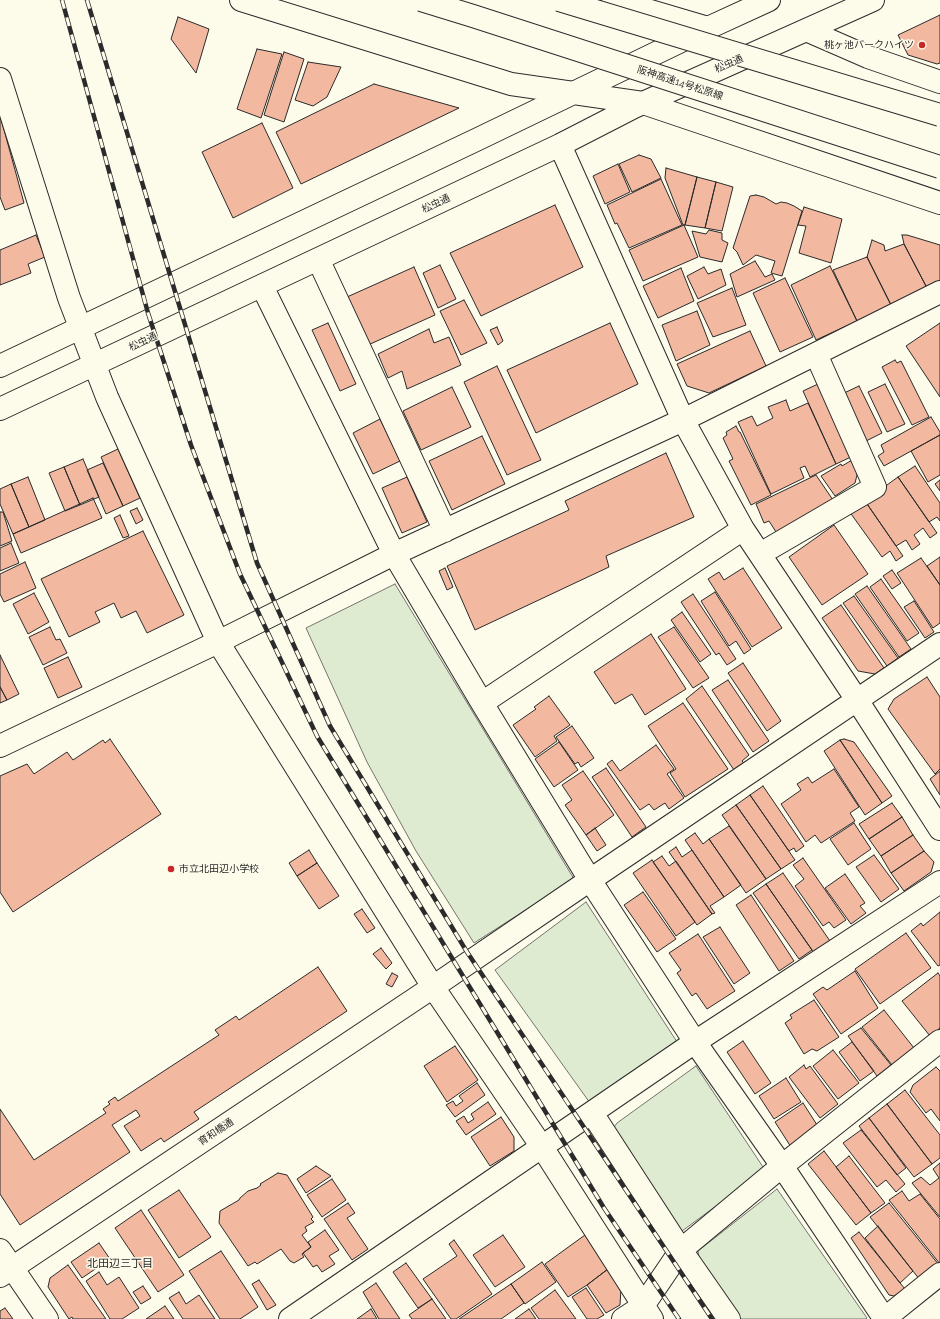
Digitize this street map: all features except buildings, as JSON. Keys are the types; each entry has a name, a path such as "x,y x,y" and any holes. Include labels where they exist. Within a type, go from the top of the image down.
{"main road":[{"path":"240,0 510,84 643,103 940,202"},
{"name":"阪神高速14号松原線","path":"420,0 474,16 940,167"},
{"path":"558,0 940,115"},
{"path":"613,0 708,28"},
{"path":"0,366 769,0"},
{"name":"松虫通","path":"0,408 560,145 643,103 873,0"},
{"path":"806,30 868,57 940,82"},
{"path":"0,79 69,298 80,328 110,404 218,642 433,987 542,1147 648,1312"},
{"path":"560,145 683,420 743,529 940,828"},
{"path":"318,259 445,531"},
{"path":"262,286 394,554 482,703 590,880 696,1042 782,1166 884,1319 939,1276"},
{"path":"0,746 218,642 394,554 683,420 940,292"},
{"path":"760,554 875,487 816,354"},
{"path":"482,703 743,529"},
{"name":"育和橋通","path":"6,1272 433,987 940,644"},
{"path":"290,1319 696,1042 940,882"},
{"path":"623,1319 648,1312 681,1250 782,1166 940,1041"},
{"path":"592,1113 681,1250 729,1319"},
{"path":"0,1250 6,1272 47,1319"}],"green space":[{"path":"395,584 574,879 474,943 416,851 367,762 306,628"},
{"path":"586,902 679,1045 590,1103 495,970"},
{"path":"696,1066 765,1170 682,1231 612,1130 617,1123"},
{"path":"777,1189 867,1318 866,1319 737,1319 700,1263 698,1251"}],"railway":[{"path":"62,0 148,313 191,445 240,574 317,736 604,1208 679,1319"},
{"path":"87,0 257,563 330,726 467,952 712,1319"}],"place":[{"name":"桃ヶ池パークハイツ","path":"922,45"},
{"name":"市立北田辺小学校","path":"171,869"}],"district":[{"name":"北田辺三丁目","path":"120,1264"}]}
